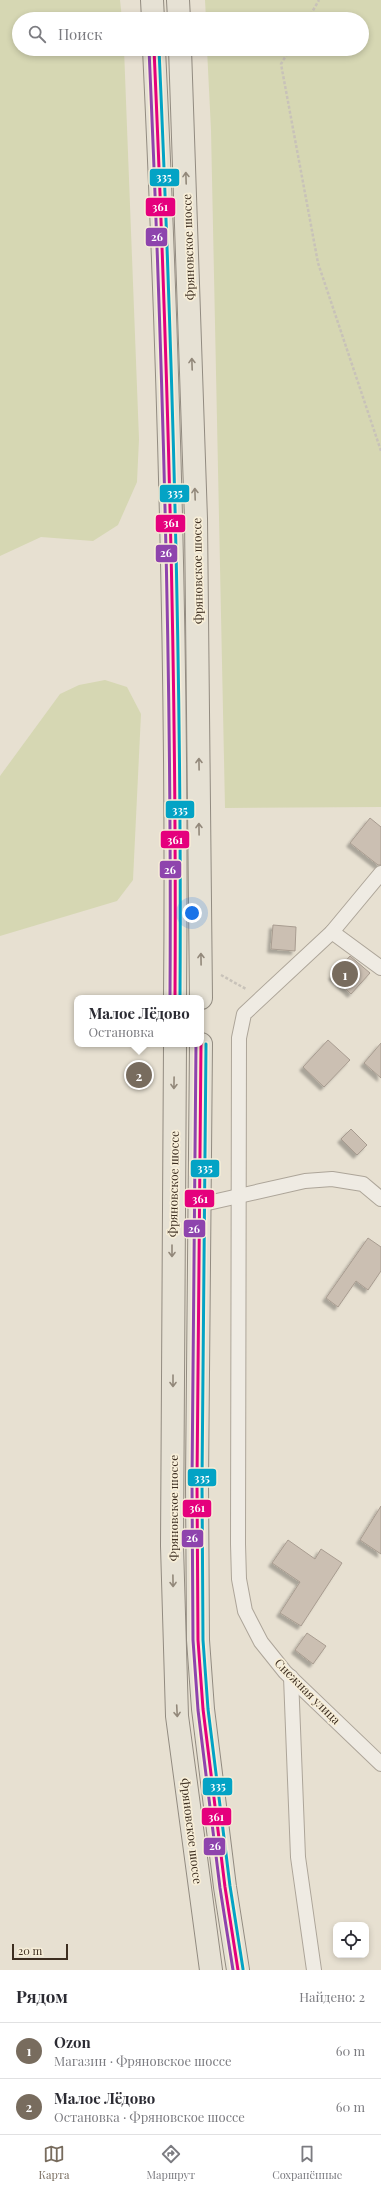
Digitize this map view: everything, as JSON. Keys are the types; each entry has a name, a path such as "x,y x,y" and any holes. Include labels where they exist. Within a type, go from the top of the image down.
{"main road":[{"path":"152,0 153,12"},
{"path":"178,0 179,12"},
{"name":"Фряновское шоссе","path":"154,56 170,429 174,635 175,995"},
{"name":"Фряновское шоссе","path":"180,56 196,519 201,995"},
{"name":"Фряновское шоссе","path":"174,1047 172,1546 175,1679 178,1724 211,1970"},
{"name":"Фряновское шоссе","path":"201,1047 197,1482 198,1640 203,1710 225,1887 238,1970"}],"street":[{"name":"Снежная улица","path":"381,873 332,932 244,1014 239,1038 238,1544 239,1579 245,1611 261,1642 291,1677 381,1764"},
{"path":"332,932 381,968"},
{"path":"200,1204 305,1180 332,1179 363,1184 381,1198"},
{"path":"291,1677 298,1857 314,1970"}],"path":[{"path":"312,12 320,0"},
{"path":"286,56 281,64 318,263 381,451"},
{"path":"217,973 261,998"}],"green space":[{"path":"0,0 120,0 121,12 12,12 12,56 124,56 139,439 137,482 118,525 93,541 41,537 0,556"},
{"path":"205,0 381,0 381,807 225,808 211,130 207,56 369,56 369,12 206,12"},
{"path":"105,680 127,687 141,714 133,880 117,901 0,936 0,776 60,694 79,685"}],"building":[{"path":"370,818 381,827 381,865 378,865 350,843"},
{"path":"273,925 296,927 295,951 271,949"},
{"path":"350,956 370,973 351,994 332,976"},
{"path":"328,1040 350,1060 324,1087 303,1067"},
{"path":"381,1043 381,1078 364,1063"},
{"path":"351,1129 367,1145 357,1155 341,1139"},
{"path":"368,1238 381,1247 381,1271 368,1290 356,1281 338,1307 326,1298"},
{"path":"381,1506 381,1554 360,1540"},
{"path":"288,1540 315,1559 321,1549 342,1563 301,1626 280,1613 300,1582 272,1563"},
{"path":"307,1633 326,1646 313,1664 295,1650"}],"transit line":[{"name":"26","path":"149,56 166,523 170,760 170,995"},
{"name":"361","path":"154,56 167,405 173,642 175,760 175,995"},
{"name":"335","path":"159,56 176,523 180,760 180,995"},
{"name":"335","path":"206,1044 202,1482 203,1640 208,1709 230,1886 243,1969"},
{"name":"26","path":"196,1047 192,1482 193,1640 198,1710 220,1888 233,1970"},
{"name":"361","path":"201,1047 197,1482 198,1640 203,1709 225,1887 238,1970"}],"place":[{"name":"Ozon","path":"345,974"},
{"name":"Малое Лёдово","path":"139,1075"}]}
